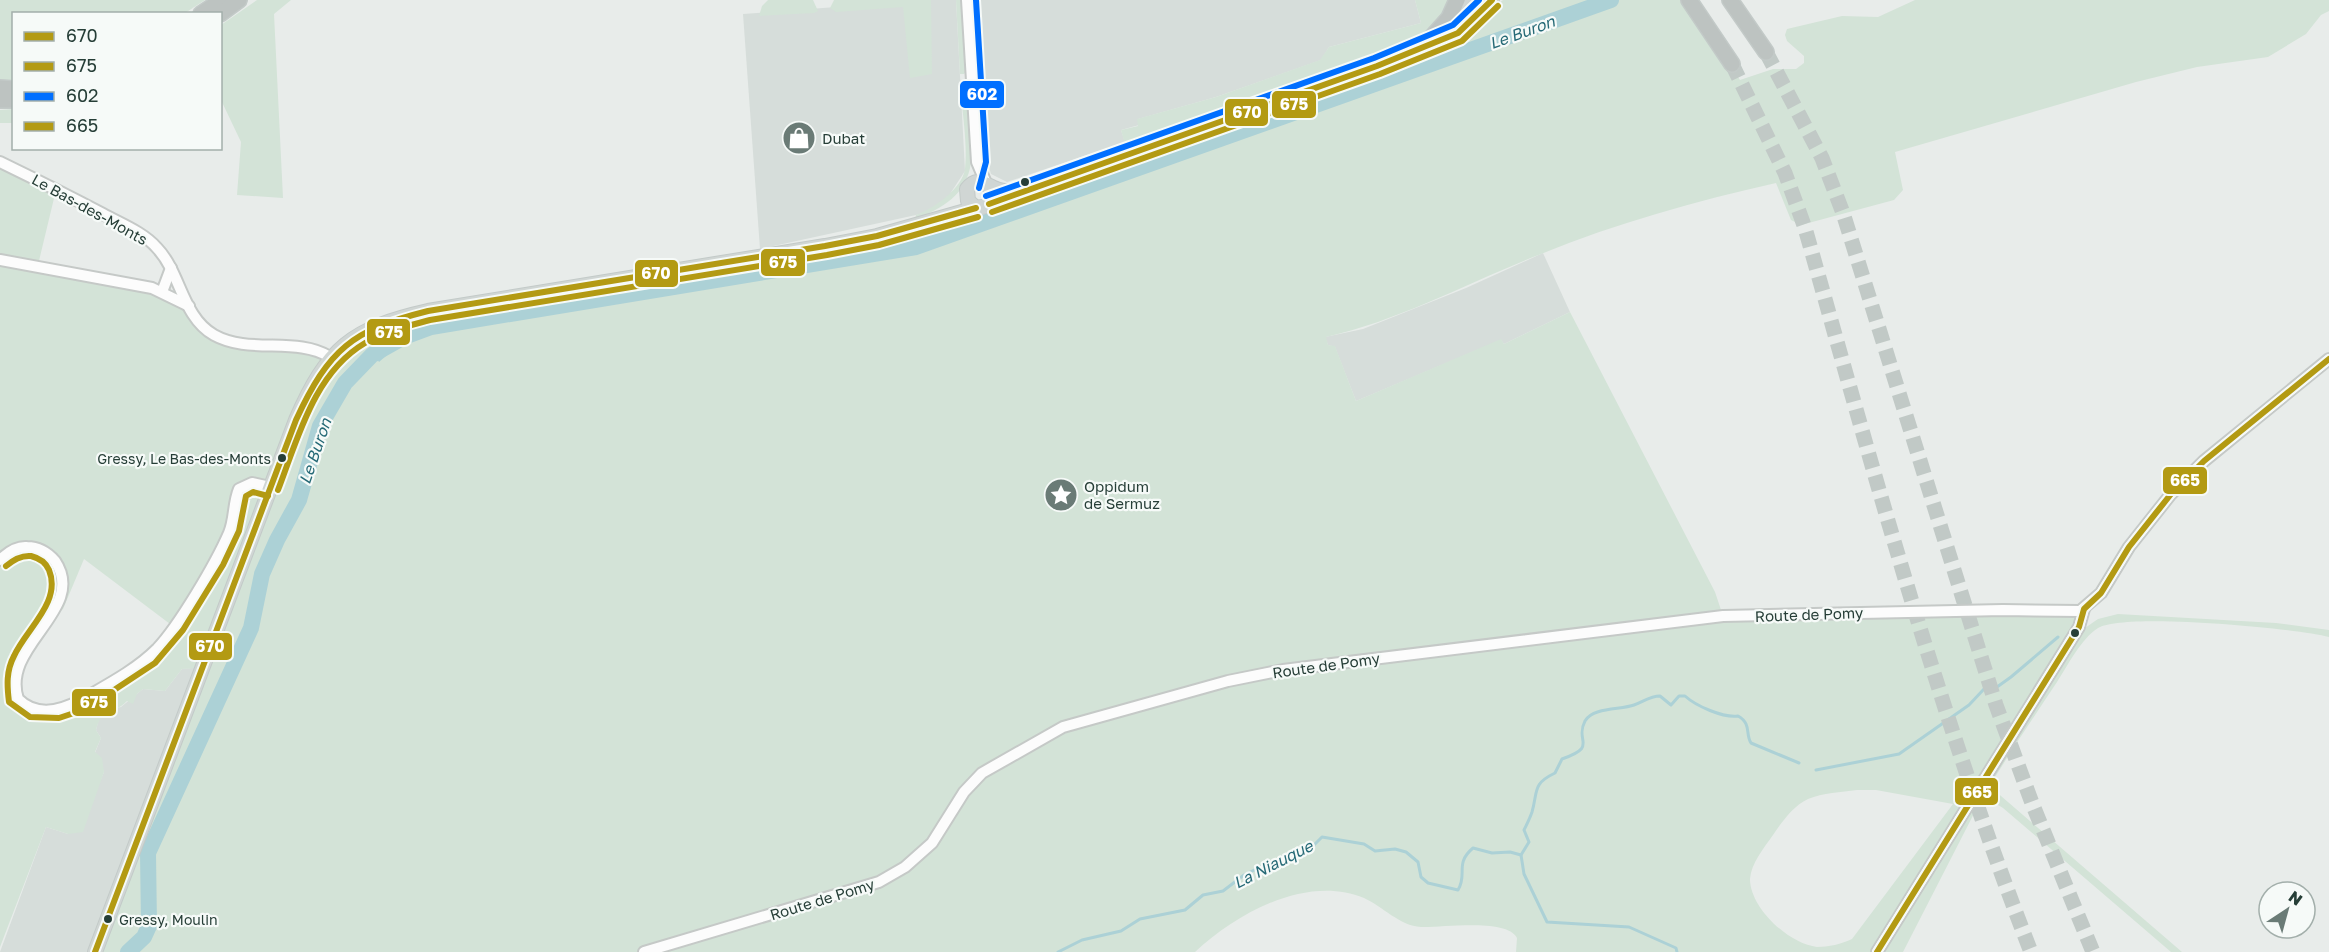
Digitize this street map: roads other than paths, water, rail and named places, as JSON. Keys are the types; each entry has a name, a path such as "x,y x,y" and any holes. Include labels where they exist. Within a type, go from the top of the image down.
{"highway":[{"path":"204,12 222,0"},
{"path":"222,13 239,0"},
{"path":"1423,47 1449,18 1457,0"},
{"path":"1730,0 1766,52"},
{"path":"1690,2 1732,64"}],"main road":[{"path":"1439,40 1460,19 1473,0"},
{"path":"95,952 305,398 330,357 362,332 409,315 877,236 983,206 1344,79 1467,27 1492,0"},
{"path":"922,223 954,204 976,182 1011,192 1028,190"},
{"path":"983,206 993,197 988,185"},
{"path":"968,188 968,201 983,206"}],"street":[{"path":"967,0 977,162 988,185"},
{"name":"Le Bas-des-Monts","path":"0,162 138,233 158,249 171,268 189,306 204,328 220,338 245,344 310,349 330,357"},
{"path":"968,188 977,162"},
{"path":"0,260 162,292 189,306"},
{"path":"162,292 171,268"},
{"path":"1877,952 2079,627 2084,609 2101,593 2129,548 2171,494 2204,461 2329,358"},
{"path":"0,560 10,551 25,546 48,554 58,567 60,583 54,598 14,645 7,659 6,672 10,689 21,702 42,711 60,709 115,680 158,648 174,627 226,539 233,520 239,489 252,483 270,487"},
{"name":"Route de Pomy","path":"644,952 879,882 920,856 932,843 964,792 982,773 1016,752 1076,723 1228,681 1294,668 1723,616 2003,610 2080,611 2084,609"}],"water":[{"path":"390,338 394,349 379,362 368,345"}],"waterway":[{"name":"Le Buron","path":"128,952 144,937 149,926 148,853 251,628 262,574 299,500 320,426 345,383 372,355 404,337 431,327 916,247 1611,0"},
{"path":"1816,770 1899,754 1969,705 1984,689 1997,687 2011,677 2058,637"},
{"path":"1677,952 1676,948 1629,927 1547,922 1524,874 1521,855 1529,842 1524,830 1532,812 1539,785 1555,773 1562,759 1580,751 1583,747 1582,728 1589,716 1601,711 1628,707 1656,696 1660,696 1671,705 1679,696 1685,696 1710,710 1738,716 1747,726 1751,743 1799,763"},
{"name":"La Niauque","path":"1058,952 1082,940 1121,931 1140,919 1185,910 1203,895 1223,891 1244,875 1284,856 1312,847 1322,837 1364,844 1375,851 1395,849 1406,852 1418,862 1421,877 1428,883 1458,890 1462,879 1464,859 1473,848 1492,853 1510,852 1521,855"}],"tunnel":[{"path":"1766,52 1822,158 1843,213 1996,705 2032,803 2093,952"},
{"path":"1732,64 1785,173 1805,228 1937,684 2031,952"}],"place":[{"name":"Dubat","path":"799,138"},
{"name":"Gressy, Le Bas-des-Monts","path":"282,458"},
{"name":"Oppidum de Sermuz","path":"1061,495"},
{"name":"Gressy, Moulin","path":"108,919"}]}
